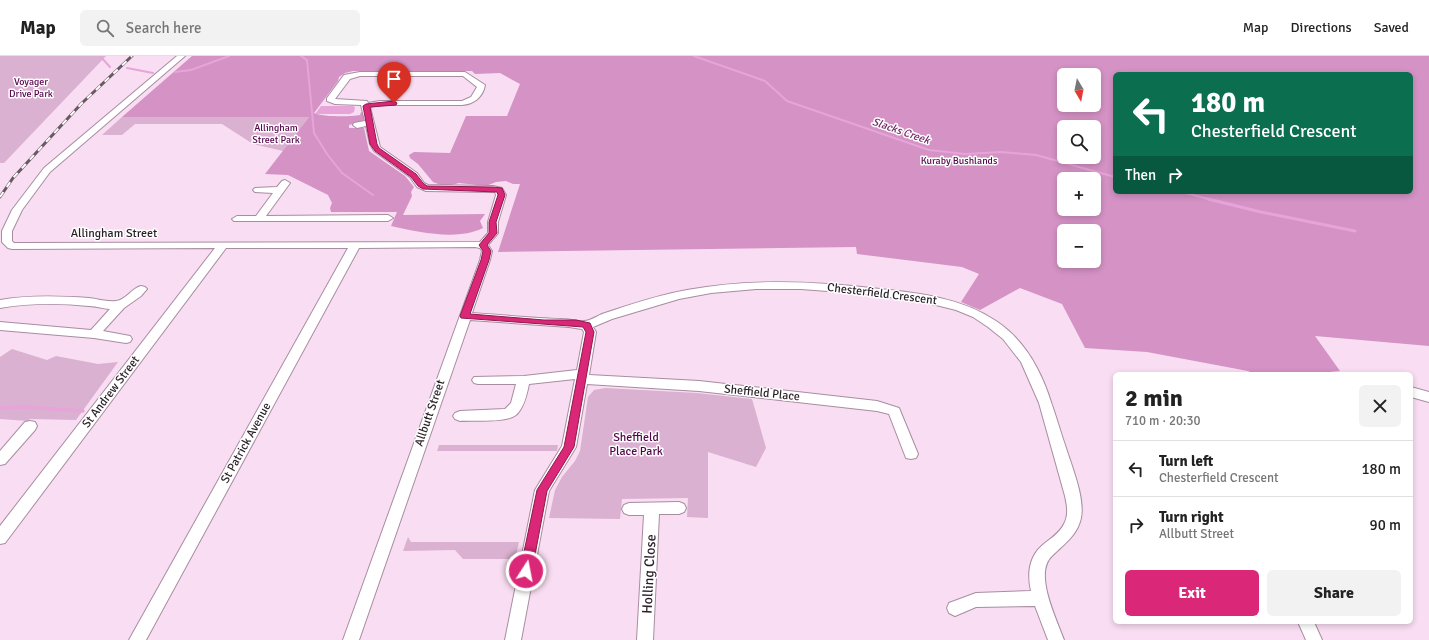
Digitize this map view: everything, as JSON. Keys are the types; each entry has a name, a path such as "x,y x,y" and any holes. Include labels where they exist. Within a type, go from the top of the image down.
{"street":[{"name":"Allingham Street","path":"181,56 47,170 17,210 7,231 7,242 12,246 23,247 483,245"},
{"path":"366,106 380,103 469,102 476,98 481,84 465,74 360,74 347,77 331,98 331,101 364,103 366,106 374,144 377,149 414,175 420,185 426,188 499,190 502,195 493,222 493,233 483,245"},
{"path":"357,125 369,123"},
{"path":"258,190 282,186 259,219"},
{"path":"237,219 388,218"},
{"name":"St Patrick Avenue","path":"137,640 355,245"},
{"name":"Allbutt Street","path":"351,640 485,260 487,251 483,245"},
{"name":"St Andrew Street","path":"0,538 222,246"},
{"name":"Chesterfield Crescent","path":"464,316 586,325 621,312 690,293 723,288 786,284 918,297 951,305 992,323 1008,336 1021,351 1031,368 1038,384 1061,453 1074,500 1075,516 1070,530 1060,540 1042,552 1037,564 1036,580 1056,640"},
{"path":"94,334 120,305 141,289"},
{"path":"0,304 17,301 51,301 90,302 102,305 120,305"},
{"path":"513,640 542,490 569,447 590,332 586,325"},
{"path":"0,326 94,334 126,339"},
{"path":"478,380 524,380 552,376 583,377"},
{"name":"Sheffield Place","path":"583,377 699,386 877,406 894,411 911,454"},
{"path":"460,416 507,414 512,412 515,408 524,380"},
{"path":"1413,393 1429,397"},
{"path":"2,456 30,426"},
{"name":"Holling Close","path":"645,640 652,508"},
{"path":"629,509 679,508"},
{"path":"955,608 976,600 1041,598"},
{"path":"1307,624 1314,640"}],"green space":[{"name":"Voyager Drive Park","path":"0,56 106,56 4,163 0,163"},
{"name":"Kuraby Bushlands","path":"192,56 1429,56 1429,346 1315,336 1340,371 1250,372 1147,352 1085,348 1062,304 1020,288 980,310 961,302 979,274 962,267 857,254 856,247 498,252 520,184 513,184 506,181 496,182 486,186 459,183 441,185 433,182 418,164 410,158 409,155 414,152 450,153 466,116 507,116 520,84 500,73 475,74 472,71 353,71 345,73 339,77 338,81 314,113 330,116 356,116 360,115 361,112 363,113 364,120 349,125 349,128 364,128 369,151 405,176 414,187 411,192 412,196 403,215 485,214 480,221 483,228 462,234 450,235 426,233 391,226 397,212 331,212 330,208 332,203 328,195 288,175 265,174 309,117 122,117"},
{"name":"Allingham Street Park","path":"122,117 309,117 283,151 253,144 222,124 135,124 122,135 102,135"},
{"path":"12,349 47,360 56,356 98,364 118,362 76,420 30,419 28,421 0,419 0,357"},
{"name":"Sheffield Place Park","path":"605,388 697,393 752,399 766,448 756,467 708,452 708,518 687,517 688,498 622,499 620,519 549,518 555,490 580,451 588,397 594,390"},
{"path":"439,445 558,445 557,451 437,451"},
{"path":"408,537 411,542 519,542 515,559 463,559 455,550 403,551"}],"shaded area":[{"path":"321,106 355,107 354,112 350,114 315,114"}],"waterway":[{"path":"100,56 110,67"},
{"path":"175,72 191,70 229,56"},
{"path":"301,56 307,60 314,133 327,154 342,173 373,195"},
{"name":"Slacks Creek","path":"694,56 765,81 787,101 929,150 965,154 1001,152 1036,155 1113,176"},
{"path":"127,68 153,73"},
{"name":"Slacks Creek","path":"1190,194 1211,200"},
{"name":"Slacks Creek","path":"1211,200 1261,212 1355,231"},
{"path":"0,408 22,407 83,411"}],"railway":[{"path":"0,197 13,178 81,104 132,56"}],"route":[{"path":"394,103 380,103 366,106 374,144 377,149 414,175 420,185 426,188 493,189 499,190 502,195 493,222 493,233 483,245 487,251 485,260 464,316 576,323 586,325 590,332 569,447 561,462 542,490 526,571"}]}
